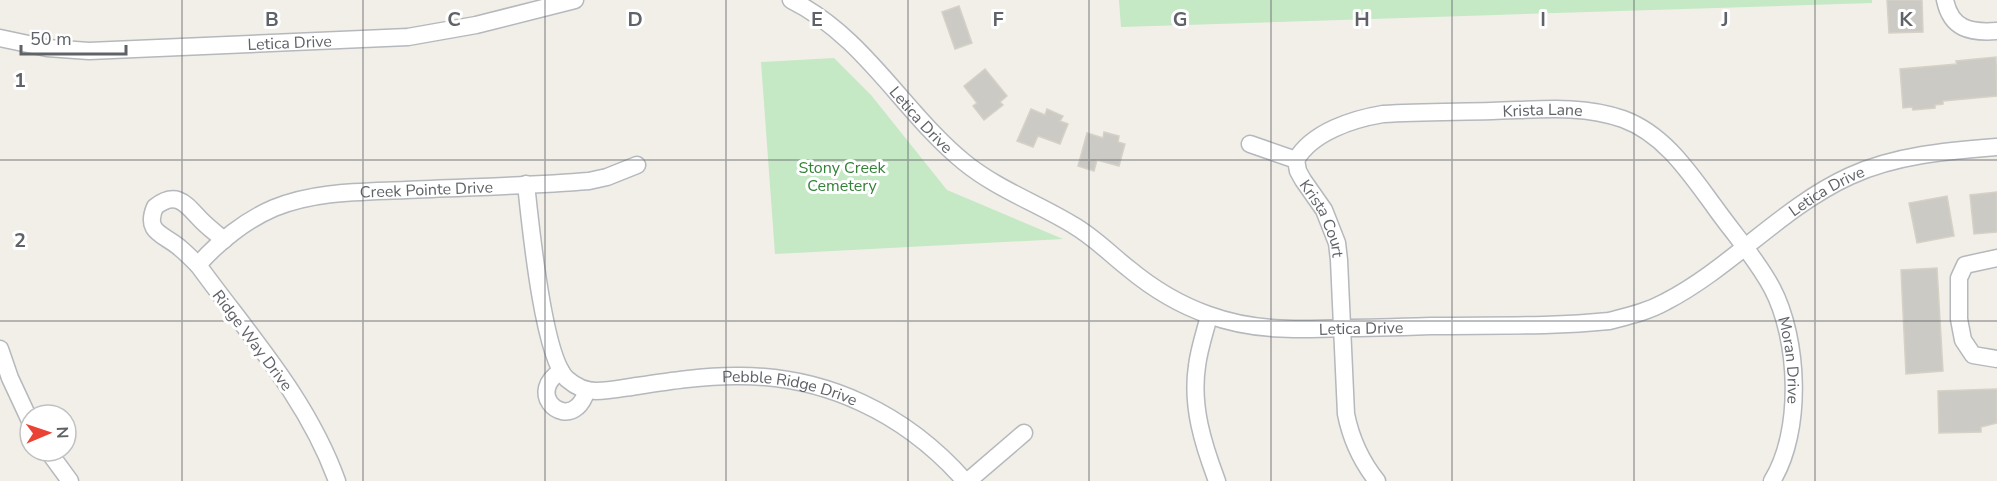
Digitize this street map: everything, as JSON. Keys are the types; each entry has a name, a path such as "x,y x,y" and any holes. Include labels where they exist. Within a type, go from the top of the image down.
{"street":[{"name":"Letica Drive","path":"0,38 47,48 89,51 365,40 451,31 575,0"},
{"name":"Letica Drive","path":"791,0 821,17 849,40 925,125 976,172 1075,225 1143,280 1171,298 1209,316 1267,329 1609,321 1646,311 1691,287 1820,193 1863,170 1915,156 1997,147"},
{"path":"1945,0 1948,12 1959,25 1976,33 1997,31"},
{"name":"Krista Lane","path":"1296,160 1307,146 1322,136 1344,124 1366,117 1396,113 1555,109 1589,111 1626,120 1661,142 1687,169 1744,247"},
{"name":"Krista Court","path":"1251,144 1296,160 1303,180 1324,210 1337,243 1342,328"},
{"name":"Creek Pointe Drive","path":"224,240 244,225 273,209 310,197 359,192 589,181 607,177 637,165"},
{"path":"526,184 537,275 552,345 561,371 572,382 587,390 578,407 570,411 556,408 547,399 547,384 561,371"},
{"name":"Ridge Way Drive","path":"224,240 184,202 168,199 155,207 152,220 154,228 198,265 264,351 292,391 337,481"},
{"path":"198,265 224,240"},
{"name":"Moran Drive","path":"1744,247 1767,280 1780,305 1791,353 1792,424 1782,460 1772,481"},
{"path":"1997,258 1965,265 1959,278 1959,319 1963,340 1973,355 1997,358"},
{"path":"1209,316 1197,366 1195,399 1203,441 1217,481"},
{"path":"1342,328 1344,395 1348,425 1362,459 1377,481"},
{"path":"0,349 22,403"},
{"name":"Pebble Ridge Drive","path":"587,390 605,390 693,378 737,376 784,380 818,387 857,400 911,430 966,481"},
{"path":"966,481 1024,433"},
{"path":"57,463 70,481"}],"green space":[{"path":"1119,0 1872,0 1872,3 1121,27"},
{"name":"Stony Creek Cemetery","path":"834,58 871,95 947,190 1063,239 775,254 761,62"}],"building":[{"path":"1887,0 1922,0 1923,32 1889,33"},
{"path":"959,6 972,43 955,49 942,12"},
{"path":"1996,57 1997,96 1943,101 1943,104 1935,105 1935,108 1913,110 1912,107 1903,108 1900,69 1957,64 1956,61"},
{"path":"985,69 1007,96 1000,102 1003,105 984,120 973,106 977,103 964,86"},
{"path":"1031,109 1045,115 1047,109 1063,116 1060,121 1068,124 1060,144 1038,136 1033,147 1017,141"},
{"path":"1104,132 1119,136 1118,142 1125,144 1119,166 1097,160 1094,171 1078,166 1087,133 1103,138"},
{"path":"1997,192 1997,232 1974,234 1970,195"},
{"path":"1947,196 1954,236 1917,243 1909,203"},
{"path":"1937,268 1943,371 1906,374 1901,270"},
{"path":"1997,389 1997,423 1981,427 1981,432 1939,433 1938,391"}]}
